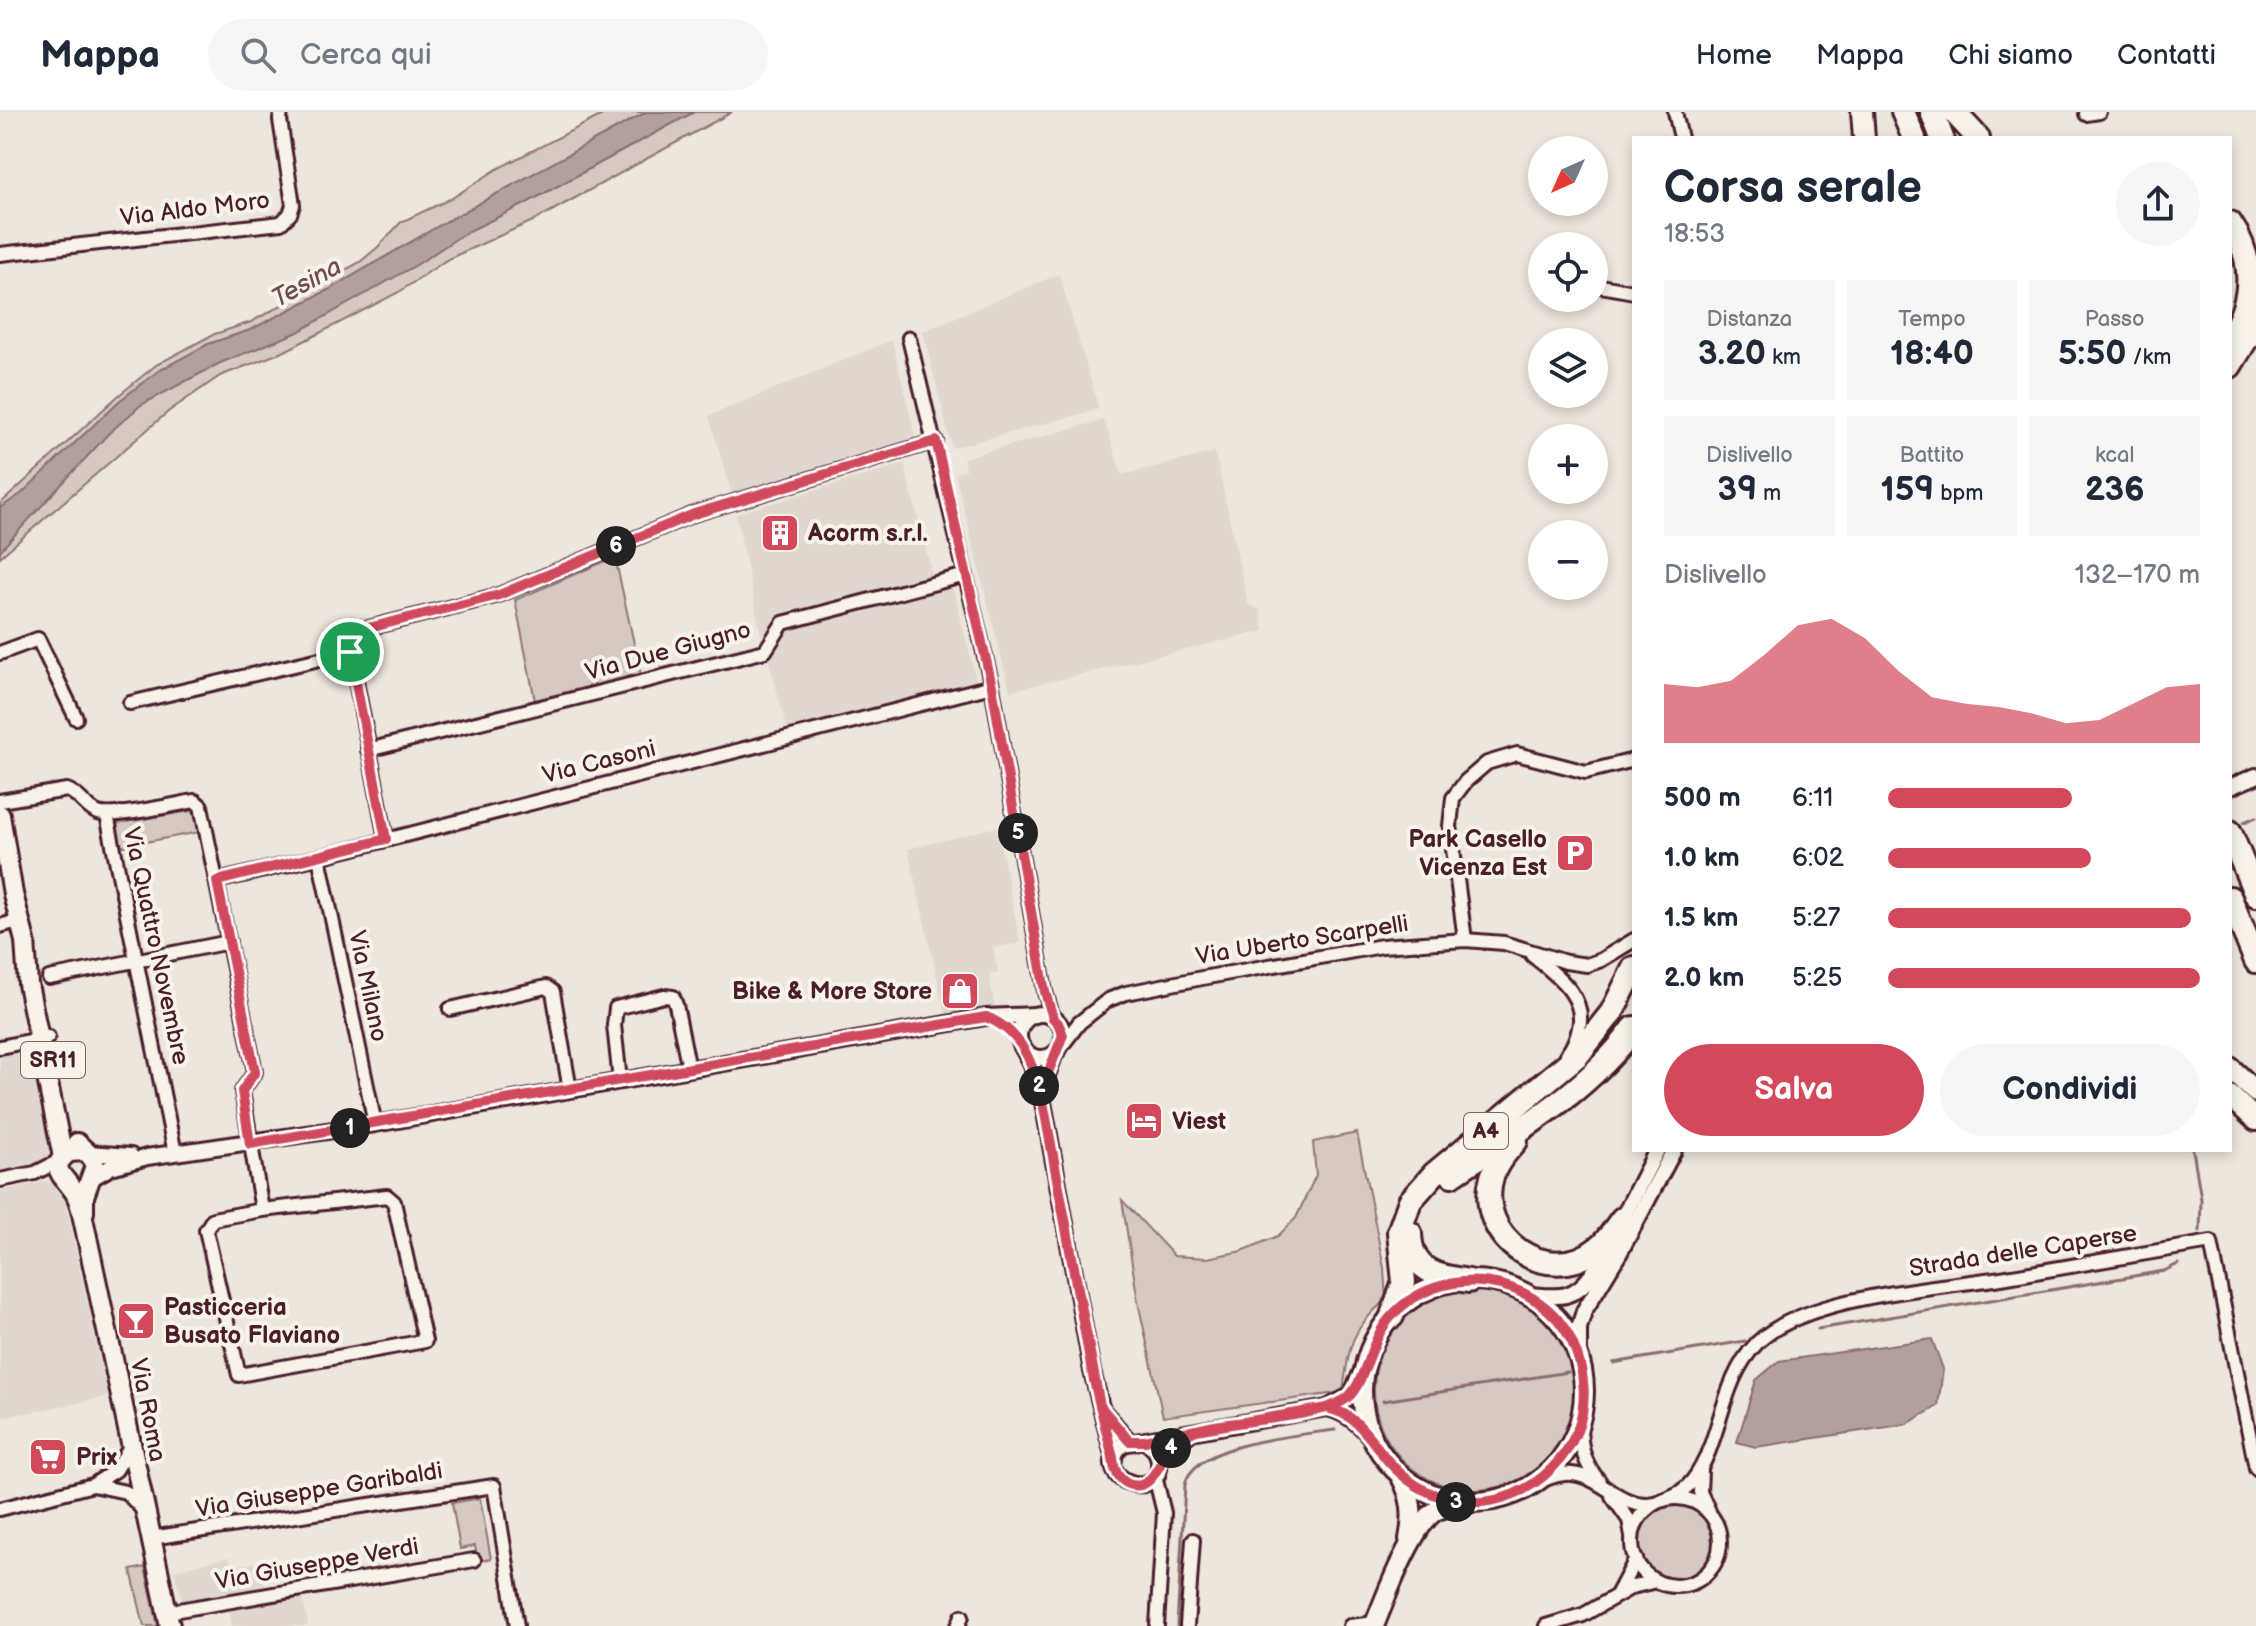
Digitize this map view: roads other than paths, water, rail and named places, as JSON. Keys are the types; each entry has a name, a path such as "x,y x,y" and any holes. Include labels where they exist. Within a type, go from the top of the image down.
{"highway":[{"path":"1862,112 1864,136"},
{"path":"1890,112 1900,136"},
{"path":"1903,112 1913,136"},
{"path":"1932,112 1941,136"},
{"path":"1954,112 1976,136"},
{"path":"2232,206 2246,225 2256,248"},
{"path":"2232,226 2242,244 2249,272 2245,307 2232,333"},
{"path":"2232,363 2247,338 2256,311"},
{"path":"2232,837 2256,895"},
{"path":"2232,903 2256,961"},
{"name":"A4","path":"1392,1316 1404,1282 1399,1232 1410,1201 1434,1174 1589,1044 1618,1003 1632,972"},
{"path":"1622,1219 1597,1250 1567,1262 1553,1263 1522,1254 1511,1247 1491,1216 1488,1200 1491,1179 1508,1150 1542,1114 1594,1073 1632,1031"},
{"path":"2232,1070 2256,1092"},
{"path":"2232,1081 2256,1102"},
{"path":"2232,1098 2256,1120"},
{"name":"A4","path":"1469,1281 1436,1274 1419,1264 1409,1236 1413,1216 1423,1200 1440,1184 1542,1114"}],"main road":[{"name":"Via Roma","path":"1,824 13,894 21,920 28,984 63,1123 95,1166 84,1196 83,1223"},
{"name":"Via Roma","path":"44,1038 62,1158 59,1169 77,1198 168,1619"},
{"path":"62,1158 74,1150 86,1152"},
{"path":"66,1182 82,1186 92,1179"},
{"path":"1374,1625 1407,1549 1425,1520 1437,1510 1464,1503 1497,1500 1535,1483 1561,1458 1580,1423 1584,1398 1579,1357 1559,1320 1528,1295 1496,1283 1469,1281 1445,1284 1420,1294 1392,1316 1377,1336 1365,1364 1363,1398 1369,1429 1410,1493 1413,1516 1407,1549"},
{"path":"1399,1472 1433,1495 1464,1503"}],"street":[{"name":"Via Aldo Moro","path":"0,254 281,223 288,217 293,205 281,112"},
{"path":"1675,112 1681,136"},
{"path":"1608,287 1632,292"},
{"path":"909,338 992,686 1045,992 1046,1017 1063,1035 1046,1078 1043,1102"},
{"path":"386,839 350,652 348,639 353,632 499,595 694,514 936,441"},
{"name":"Via Due Giugno","path":"368,750 765,651 783,623 966,575"},
{"path":"0,653 38,639 76,718"},
{"path":"130,703 350,652"},
{"name":"Via Casoni","path":"217,881 992,686"},
{"path":"1465,940 1450,826 1453,798 1466,781 1487,763 1517,754 1586,772 1632,760"},
{"name":"Via Quattro Novembre","path":"0,801 67,790 75,793 90,808 107,815 175,1153"},
{"path":"107,815 195,801 201,806 255,1072 242,1091 262,1210"},
{"name":"Via Milano","path":"319,857 375,1124"},
{"path":"0,926 21,920"},
{"name":"Via Uberto Scarpelli","path":"1046,1017 1081,1018 1108,1000 1126,993 1382,946 1465,940 1504,943 1566,962 1587,965 1632,941"},
{"path":"49,978 229,942"},
{"name":"Via Uberto Scarpelli","path":"1495,1123 1572,1049 1579,1028 1578,1002 1556,974 1527,951"},
{"path":"450,1009 546,987 553,992 570,1090"},
{"path":"620,1081 614,1025 616,1008 664,996 673,997 676,1005 689,1069"},
{"name":"Via Uberto Scarpelli","path":"1057,1050 1090,1013"},
{"path":"92,1179 111,1167 147,1157 375,1124 986,1017 1046,1017"},
{"path":"986,1017 995,1021 1034,1057 1042,1058 1057,1050"},
{"path":"1046,1017 1024,1022 1021,1045 1035,1073 1043,1102 1100,1406 1117,1474 1122,1480 1136,1485 1152,1474 1171,1448 1196,1430"},
{"path":"0,1047 44,1038"},
{"path":"86,1152 147,1157"},
{"path":"1528,1295 1565,1295 1576,1290 1602,1260 1656,1152"},
{"path":"1579,1357 1579,1328 1584,1311 1673,1152"},
{"path":"35,1173 62,1158"},
{"path":"0,1180 35,1173 53,1175 66,1182"},
{"path":"387,1196 394,1202 425,1341 239,1375 206,1230 213,1219 262,1210 387,1196"},
{"name":"Strada delle Caperse","path":"1632,1537 1640,1517 1692,1482 1702,1467 1732,1381 1757,1344 1777,1328 1823,1308 2211,1242 2256,1468"},
{"path":"1114,1459 1119,1448 1129,1441 1145,1441 1327,1408 1351,1395 1365,1364"},
{"path":"1100,1406 1129,1441"},
{"path":"1327,1408 1356,1421 1377,1445"},
{"path":"1580,1423 1584,1457 1629,1520 1636,1559 1656,1581"},
{"path":"1145,1441 1156,1450 1152,1474 1164,1513 1157,1626"},
{"path":"0,1509 93,1485 116,1470 130,1447"},
{"name":"Strada delle Caperse","path":"1546,1626 1583,1615 1616,1595 1656,1581 1668,1585 1693,1582 1713,1566 1720,1542 1700,1492 1702,1467"},
{"path":"1535,1483 1573,1474 1591,1479 1638,1505 1677,1498 1691,1500 1712,1517"},
{"path":"93,1485 126,1492 146,1513"},
{"name":"Via Giuseppe Garibaldi","path":"151,1538 494,1486 517,1626"},
{"path":"1187,1626 1193,1540"},
{"path":"1616,1595 1636,1559"},
{"name":"Via Giuseppe Verdi","path":"168,1619 474,1560"},
{"path":"1350,1626 1374,1625"}],"waterway":[{"path":"2244,822 2256,817"},
{"path":"2193,1152 2201,1199 2200,1231"},
{"path":"1818,1329 2164,1271 2178,1264"},
{"path":"1613,1363 1745,1341"},
{"path":"1383,1401 1568,1372"},
{"path":"1177,1626 1185,1485 1192,1471 1206,1459 1226,1450 1335,1430"}],"place":[{"name":"Acorm s.r.l.","path":"780,533"},
{"name":"Park Casello Vicenza Est","path":"1575,853"},
{"name":"Bike & More Store","path":"960,991"},
{"name":"Viest","path":"1144,1121"},
{"name":"Pasticceria Busato Flaviano","path":"136,1321"},
{"name":"Prix","path":"48,1457"}],"water label":[{"name":"Tesina","path":"307,283"}]}
